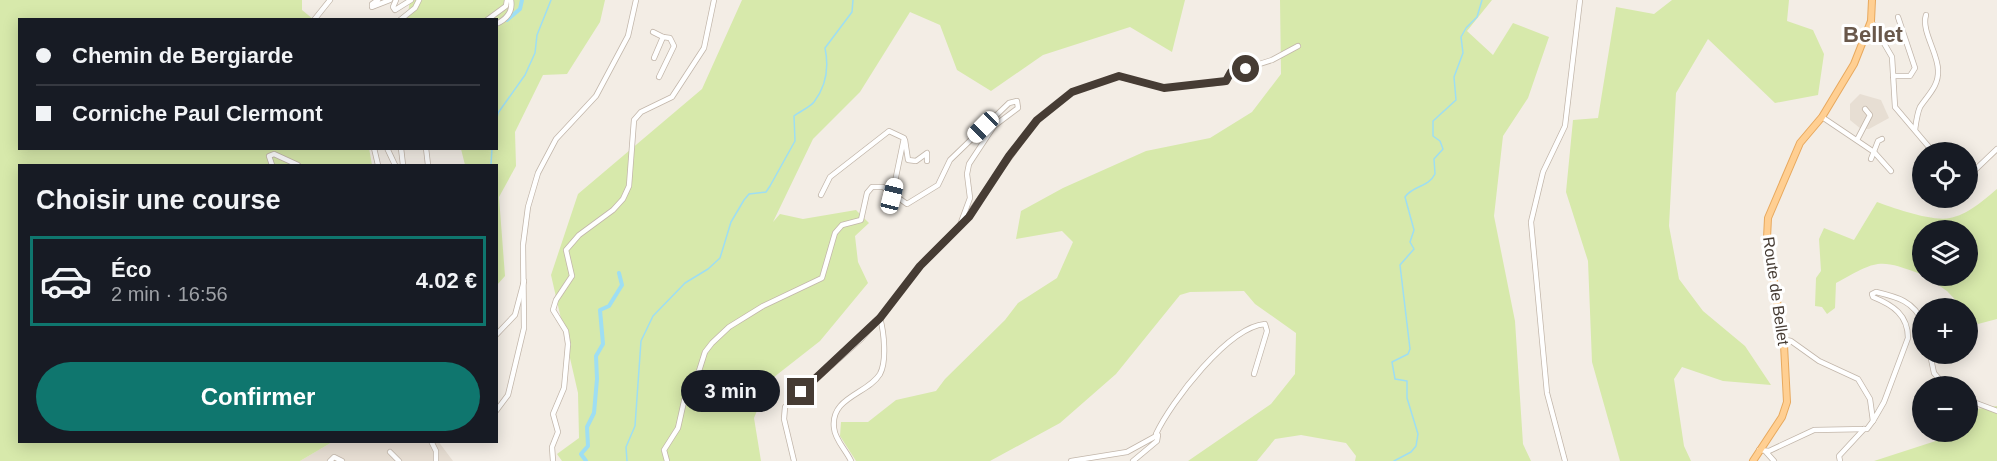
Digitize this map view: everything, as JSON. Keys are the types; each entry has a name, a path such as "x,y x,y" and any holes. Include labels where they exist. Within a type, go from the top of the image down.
{"main road":[{"name":"Route de Bellet","path":"1758,454 1782,417 1787,404 1787,372 1767,225 1795,153 1847,78 1871,21 1872,0"}],"street":[{"path":"316,18 330,0"},
{"path":"378,0 372,4 372,7 390,0"},
{"path":"396,0 393,7 395,10 411,0"},
{"path":"402,18 415,8 419,0"},
{"path":"490,18 506,6 509,0"},
{"path":"498,23 505,20 510,12 509,0"},
{"path":"498,409 506,402 522,343 526,315 524,231 538,173 556,139 596,96 628,36 636,0"},
{"path":"553,461 552,447 558,432 553,414 564,388 568,344 566,331 553,310 557,298 571,279 572,270 566,250 579,235 613,210 623,199 629,186 635,118 641,112 672,98 704,48 714,0"},
{"path":"1564,461 1547,393 1541,313 1532,256 1531,222 1543,172 1565,126 1580,0"},
{"path":"1915,130 1920,108 1935,86 1938,73 1936,53 1924,22 1926,15"},
{"path":"1893,76 1910,76 1916,68 1898,17"},
{"path":"1871,21 1892,57 1895,107 1925,142"},
{"path":"653,32 670,38 674,44 659,77"},
{"path":"654,58 663,37"},
{"path":"794,461 784,422 785,407 880,318 920,266 969,217 1009,156 1037,120 1072,92 1119,76 1164,88 1226,81 1231,72 1272,60 1298,46"},
{"path":"667,461 664,450 678,428 684,396 712,343 729,327 762,306 822,278 835,233 842,225 861,220 867,193 872,187 883,187 892,196 907,204 939,185 950,160 1009,103 1017,101 1018,108 994,126 968,166 967,177 971,194 960,225"},
{"path":"1857,140 1870,115 1865,109"},
{"path":"1822,117 1874,152 1891,171"},
{"path":"821,195 830,177 860,156 886,132 892,131 904,138 908,160 916,161 927,153 927,161"},
{"path":"892,196 904,138"},
{"path":"1871,159 1882,139"},
{"path":"1978,167 1997,149"},
{"path":"388,150 395,164"},
{"path":"272,164 269,156 274,154 296,164"},
{"path":"498,333 515,315 524,281"},
{"path":"1758,454 1814,430 1871,427 1907,344 1908,333 1898,311 1887,302 1873,297 1872,294 1876,292 1906,301 1912,306"},
{"path":"850,461 834,431 834,420 847,398 872,383 882,368 880,318"},
{"path":"1071,461 1127,452 1156,434 1189,384 1214,356 1239,335 1265,324 1267,331 1254,374"},
{"path":"1782,339 1791,341 1816,360 1858,379 1871,404 1873,421"},
{"path":"1978,404 1997,411"},
{"path":"1840,461 1839,456 1864,429"},
{"path":"1132,461 1157,441 1156,434"},
{"path":"431,443 436,451 436,461"},
{"path":"390,452 399,461"},
{"path":"1758,454 1774,461"},
{"path":"330,461 334,457 342,461"}],"shaded area":[{"path":"1860,94 1881,100 1889,118 1869,129 1861,129 1850,120 1850,104"},
{"path":"331,443 440,443 453,461 300,461"}],"green space":[{"path":"0,0 302,0 302,10 312,18 18,18 18,150 369,150 372,164 18,164 18,443 331,443 300,461 0,461"},
{"path":"410,0 605,0 600,22 567,74 543,75 515,132 516,166 499,197 505,276 498,284 498,164 465,164 461,150 498,150 498,18 407,18"},
{"path":"742,0 1185,0 1172,52 1130,27 1043,55 991,91 957,70 940,25 910,12 860,92 813,139 773,222 780,214 803,219 856,210 869,223 855,236 858,262 868,283 820,341 769,381 754,418 761,461 562,461 557,454 579,438 578,393 551,275 578,194 702,89"},
{"path":"1280,0 1492,0 1467,31 1493,55 1513,23 1549,37 1528,98 1503,136 1494,216 1515,321 1523,444 1531,461 1355,461 1356,456 1346,443 1301,435 1275,439 1257,461 1188,461 1271,404 1295,374 1296,333 1255,304 1244,291 1190,292 1180,295 1116,374 1060,423 990,461 856,461 840,436 841,422 868,422 896,400 936,391 945,379 1005,320 1018,303 1057,278 1073,242 1062,231 1016,239 1021,211 1063,188 1146,151 1210,138 1252,112 1281,74"},
{"path":"1672,0 1789,0 1787,21 1813,30 1824,54 1818,95 1775,103 1708,39 1676,93 1669,226 1679,279 1703,311 1745,346 1771,385 1723,381 1682,367 1674,379 1684,446 1691,461 1620,461 1592,362 1588,261 1566,192 1573,120 1598,118 1616,7 1654,14"},
{"path":"1997,189 1997,319 1978,324 1978,298 1954,298 1940,286 1978,286 1978,220 1912,220 1912,271 1887,264 1870,266 1836,283 1835,308 1827,314 1822,307 1815,306 1816,278 1821,271 1819,239 1824,228 1854,240 1877,202 1903,211 1943,219 1978,208 1981,202"},
{"path":"1997,406 1997,461 1874,461 1933,442 1978,442 1978,409"}],"waterway":[{"path":"507,20 520,9 522,0"},
{"path":"498,113 525,75 535,53 537,35 551,0"},
{"path":"627,461 626,447 635,426 641,341 653,316 685,283 708,269 720,258 731,222 744,200 749,194 766,192 770,186 795,141 794,116 812,104 822,89 827,69 825,48 852,12 853,0"},
{"path":"1394,461 1411,452 1416,446 1418,434 1407,398 1407,381 1395,379 1392,362 1408,354 1410,349 1400,265 1414,249 1410,242 1414,230 1405,197 1412,190 1432,179 1435,174 1434,159 1443,149 1440,141 1433,136 1433,121 1456,100 1454,77 1463,53 1461,37 1477,17 1482,0"},
{"path":"491,164 492,150"},
{"path":"586,461 581,454 588,446 587,427 594,413 597,379 596,356 603,344 600,310 609,306 622,285 619,273"}],"district":[{"name":"Bellet","path":"1873,34"}],"route":[{"path":"801,392 861,339 880,318 920,266 967,220 1009,156 1037,120 1072,92 1119,76 1164,88 1200,85 1226,81 1231,72 1246,69"}]}
